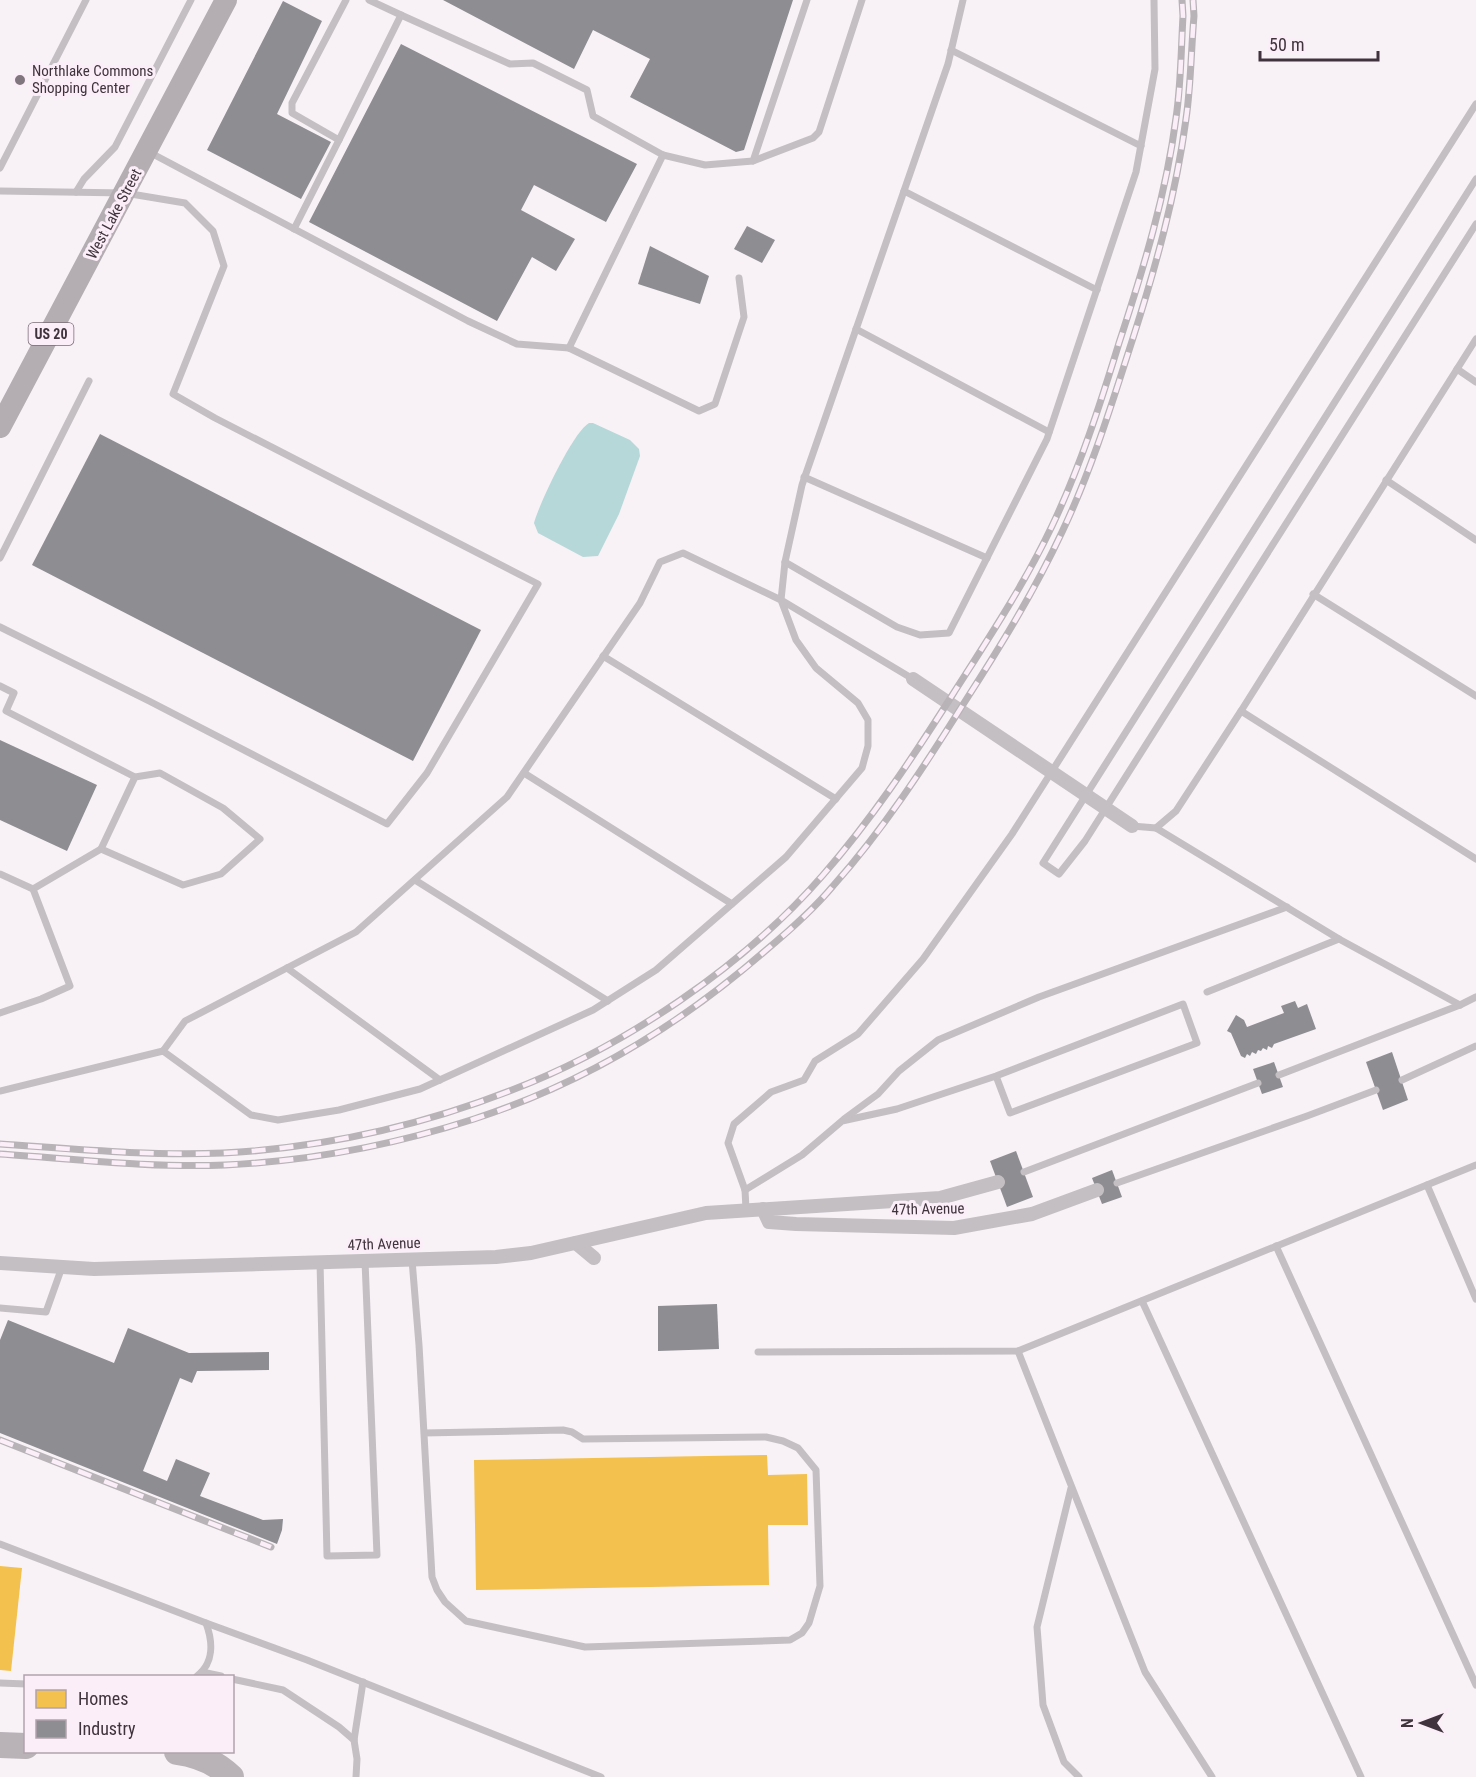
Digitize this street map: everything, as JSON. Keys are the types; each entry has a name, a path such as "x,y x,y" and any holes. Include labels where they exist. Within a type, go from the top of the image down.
{"highway":[{"path":"0,1745 24,1746"},
{"path":"184,1753 197,1755 224,1770 231,1777"}],"main road":[{"name":"West Lake Street","path":"0,428 226,0"}],"street":[{"path":"913,679 1132,826"},
{"name":"47th Avenue","path":"0,1263 94,1269 412,1260 531,1254 695,1215 746,1209 940,1198 998,1182"},
{"name":"47th Avenue","path":"763,1209 769,1222 954,1228 1032,1214 1097,1190"},
{"path":"576,1243 594,1258"}],"lane":[{"path":"0,168 87,0"},
{"path":"76,192 84,179 115,147 191,0"},
{"path":"339,140 292,113 292,103 346,0"},
{"path":"369,0 510,64 533,63 587,90 593,117 663,155 705,165 753,162 813,138 819,132 862,0"},
{"path":"753,162 807,0"},
{"path":"163,1052 251,1115 278,1119 339,1110 420,1089 593,1010 656,970 786,857 862,768 868,746 868,720 858,703 816,668 796,640 781,600 785,562 804,477 951,50 963,0"},
{"path":"785,562 897,627 920,635 949,633 1049,432 1136,172 1155,69 1154,0"},
{"path":"294,229 401,15"},
{"path":"951,50 1141,146"},
{"path":"746,1209 745,1190 728,1143 734,1124 771,1092 804,1080 815,1061 858,1034 922,959 1012,834 1476,104"},
{"path":"147,151 468,321 517,344 569,348 699,411 715,404 744,317 739,278"},
{"path":"569,348 663,155"},
{"path":"1476,179 1043,863 1059,874 1085,841 1476,224"},
{"path":"0,191 125,193 185,203 213,231 224,266 173,394 215,418 538,584 427,772 387,824 0,627"},
{"path":"904,191 1097,290"},
{"path":"856,329 1049,432"},
{"path":"1156,828 1176,812 1476,339"},
{"path":"1457,369 1476,382"},
{"path":"0,558 89,381"},
{"path":"804,477 987,558"},
{"path":"1386,480 1476,540"},
{"path":"0,1091 163,1052 185,1021 356,932 507,797 640,603 660,562 683,553 781,600 913,679"},
{"path":"1313,594 1476,696"},
{"path":"603,656 836,799"},
{"path":"0,686 14,693 6,711 135,777 160,773 223,808 260,839 221,874 183,885 101,849"},
{"path":"1241,711 1476,859"},
{"path":"524,773 732,904"},
{"path":"33,890 101,849 135,777"},
{"path":"1132,826 1156,828 1339,939 1460,1005"},
{"path":"0,874 33,890 70,986 0,1013"},
{"path":"415,880 608,1001"},
{"path":"745,1190 802,1155 878,1094 900,1071 938,1040 1039,997 1287,907"},
{"path":"1207,992 1339,939"},
{"path":"287,968 440,1080"},
{"path":"1279,1076 1476,997"},
{"path":"842,1121 897,1109 996,1076 1182,1005 1197,1043 1010,1113 996,1076"},
{"path":"1402,1080 1476,1046"},
{"path":"1024,1172 1258,1083"},
{"path":"1117,1183 1376,1090"},
{"path":"758,1352 1018,1352 1476,1165"},
{"path":"1426,1185 1476,1299"},
{"path":"1276,1246 1476,1685"},
{"path":"412,1260 432,1577 437,1590 446,1602 466,1621 585,1647 790,1640 802,1633 809,1623 820,1586 816,1470 798,1448 766,1437 584,1439 563,1430 424,1433"},
{"path":"320,1262 327,1556 377,1554 365,1261"},
{"path":"0,1308 46,1312 62,1267"},
{"path":"1142,1301 1361,1777"},
{"path":"1018,1352 1144,1672 1212,1777"},
{"path":"1071,1486 1037,1627 1043,1705 1064,1762 1080,1777"},
{"path":"0,1544 363,1682 601,1777"},
{"path":"200,1674 208,1663 211,1648 206,1623"},
{"path":"234,1679 283,1690 339,1727 354,1740"},
{"path":"356,1777 357,1760 354,1740 363,1682"},
{"path":"0,1683 24,1684"}],"water":[{"path":"589,423 630,440 639,449 640,456 619,514 598,556 583,557 538,533 534,523 549,485 566,454 582,429"}],"building: Homes":[{"path":"767,1455 768,1475 807,1474 808,1525 768,1525 769,1585 476,1590 474,1460"},
{"path":"0,1566 22,1568 11,1671 0,1670"}],"building: Industry":[{"path":"443,0 793,0 744,150 736,152 630,97 650,59 593,30 574,69"},
{"path":"283,1 322,21 277,114 331,142 301,199 207,150"},
{"path":"401,44 637,164 606,222 534,185 521,210 575,239 556,271 532,257 497,321 309,222"},
{"path":"747,226 775,240 762,263 734,249"},
{"path":"650,246 709,276 700,304 638,284"},
{"path":"100,434 481,630 413,761 32,565"},
{"path":"0,740 97,785 67,851 0,820"},
{"path":"1295,1001 1298,1008 1307,1004 1316,1029 1274,1044 1272,1048 1268,1046 1267,1050 1263,1048 1261,1051 1258,1050 1256,1054 1252,1052 1250,1056 1247,1054 1245,1058 1241,1056 1231,1033 1227,1031 1236,1015 1244,1020 1247,1027 1284,1013 1281,1006"},
{"path":"1392,1052 1408,1100 1383,1110 1366,1062"},
{"path":"1274,1062 1283,1087 1262,1094 1253,1069"},
{"path":"1016,1151 1033,1197 1007,1207 990,1161"},
{"path":"1112,1170 1122,1197 1102,1204 1092,1178"},
{"path":"717,1304 719,1349 658,1351 658,1306"},
{"path":"8,1320 114,1363 128,1328 189,1353 269,1352 269,1370 197,1371 192,1383 180,1378 143,1471 167,1481 176,1459 210,1473 200,1496 263,1520 283,1519 277,1544 0,1433 0,1340"}],"railway":[{"path":"0,1144 139,1153 223,1153 334,1140 442,1114 512,1090 554,1072 639,1027 719,972 792,909 841,854 875,810 938,718 1018,591 1062,504 1104,389 1145,260 1160,204 1178,106 1182,0"},
{"path":"0,1154 141,1164 225,1165 320,1156 382,1144 444,1128 514,1105 591,1070 628,1050 699,1004 733,978 809,912 869,843 934,751 1016,619 1073,508 1101,436 1133,338 1171,202 1188,106 1193,0"},
{"path":"0,1440 271,1547"}],"place":[{"name":"Northlake Commons Shopping Center","path":"20,80"}]}
